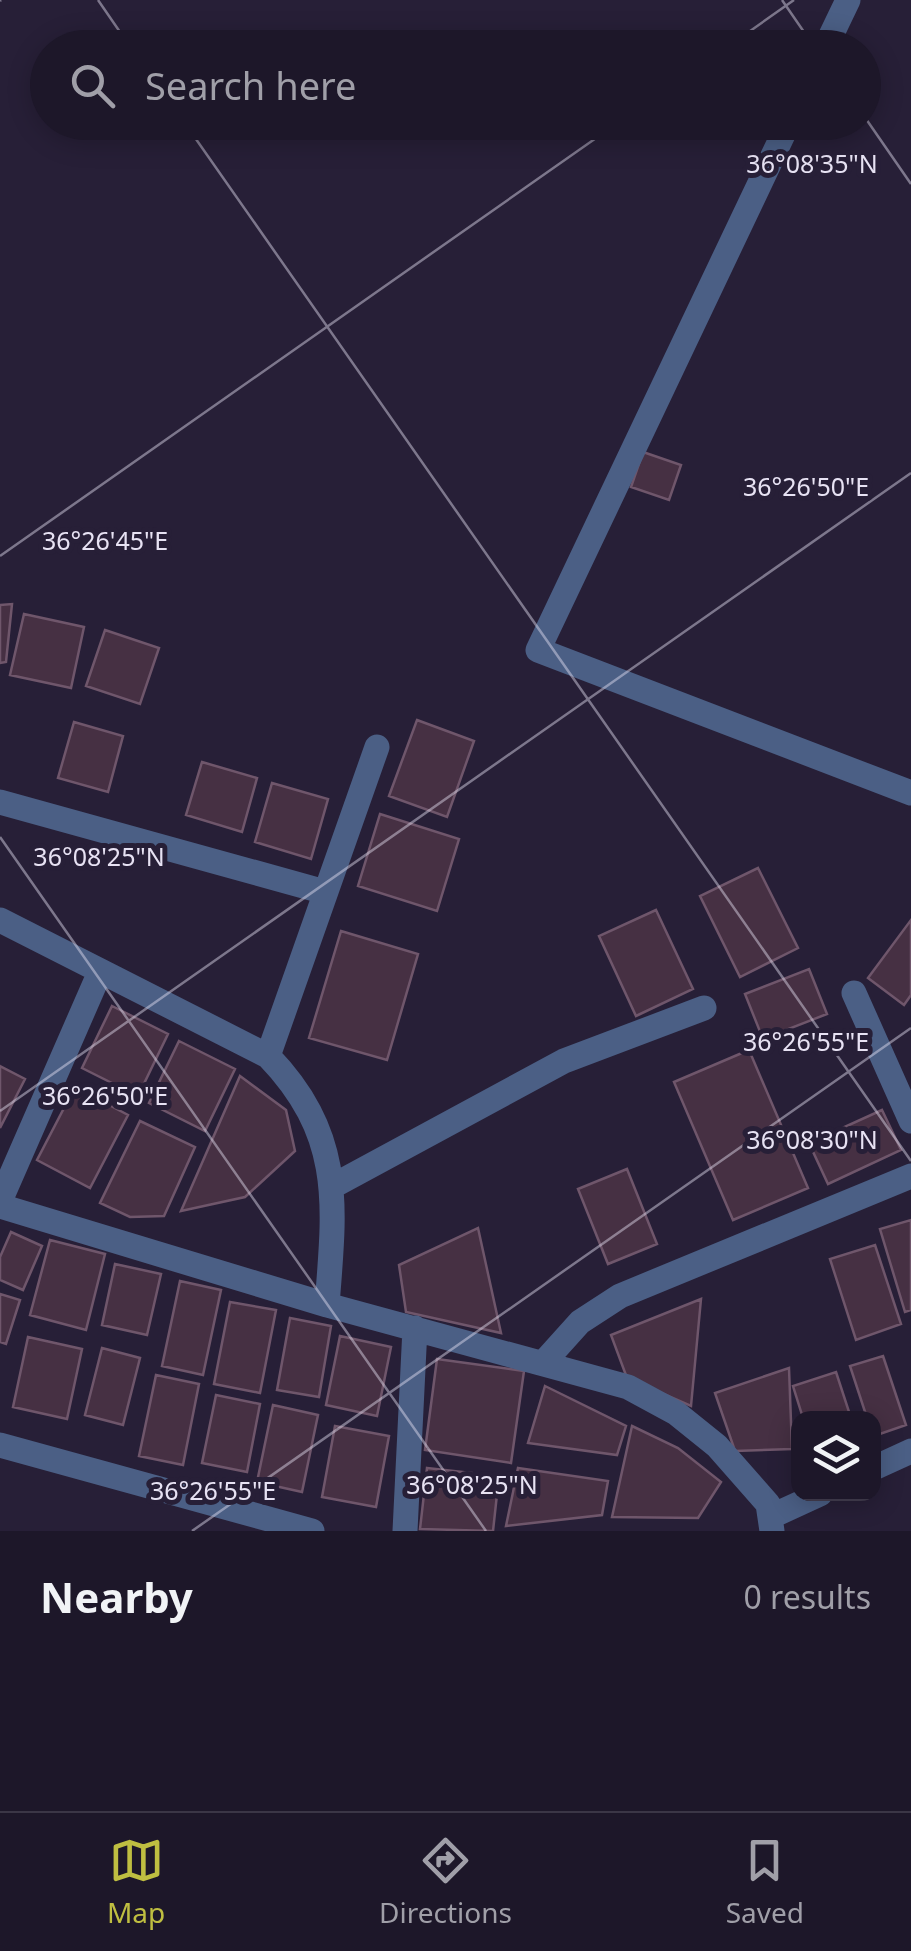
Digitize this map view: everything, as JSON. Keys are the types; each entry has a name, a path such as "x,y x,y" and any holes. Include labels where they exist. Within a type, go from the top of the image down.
{"street":[{"path":"834,30 848,0"},
{"path":"780,140 538,650 911,793"},
{"path":"268,1056 377,747"},
{"path":"0,802 326,892"},
{"path":"0,920 268,1056 315,1120 333,1186 327,1306"},
{"path":"100,972 0,1204 327,1306 628,1387 676,1413 726,1456 760,1493 772,1524 809,1501"},
{"path":"854,993 911,1120"},
{"path":"333,1186 564,1061 704,1008"},
{"path":"544,1362 580,1322 620,1296 911,1176"},
{"path":"405,1531 415,1328"},
{"path":"0,1445 312,1531"},
{"path":"881,1465 911,1450"}],"building":[{"path":"643,452 681,465 669,500 631,487"},
{"path":"12,604 6,662 0,663 0,605"},
{"path":"24,614 84,627 71,688 10,675"},
{"path":"105,630 159,648 140,704 86,686"},
{"path":"417,720 474,741 447,817 389,796"},
{"path":"74,722 123,736 108,792 58,778"},
{"path":"202,762 257,778 242,832 186,815"},
{"path":"272,783 328,799 311,859 255,842"},
{"path":"380,814 459,839 437,911 358,886"},
{"path":"758,868 798,948 740,977 700,896"},
{"path":"656,910 693,989 636,1016 599,936"},
{"path":"911,920 911,995 904,1005 868,978"},
{"path":"341,931 418,954 387,1060 309,1038"},
{"path":"809,969 827,1014 763,1039 745,994"},
{"path":"112,1006 168,1034 138,1096 82,1068"},
{"path":"179,1041 235,1069 205,1131 149,1103"},
{"path":"749,1050 808,1188 733,1220 674,1082"},
{"path":"0,1066 25,1079 0,1128"},
{"path":"240,1076 286,1110 295,1151 245,1197 181,1211"},
{"path":"75,1087 128,1115 90,1188 37,1160"},
{"path":"882,1110 901,1150 828,1184 809,1143"},
{"path":"140,1121 195,1147 164,1216 130,1217 100,1203"},
{"path":"627,1169 657,1244 608,1264 578,1189"},
{"path":"911,1220 911,1310 905,1312 880,1229"},
{"path":"478,1228 501,1333 406,1312 399,1265"},
{"path":"11,1232 42,1246 23,1290 0,1280 0,1257"},
{"path":"50,1240 105,1254 86,1330 30,1315"},
{"path":"875,1245 901,1324 856,1340 830,1259"},
{"path":"115,1264 161,1274 147,1335 102,1325"},
{"path":"180,1281 221,1290 203,1375 162,1366"},
{"path":"0,1294 20,1300 6,1344 0,1342"},
{"path":"701,1299 691,1406 627,1378 611,1335"},
{"path":"230,1302 276,1310 260,1393 214,1384"},
{"path":"290,1318 331,1326 319,1397 277,1390"},
{"path":"340,1336 391,1347 377,1416 326,1405"},
{"path":"28,1337 82,1349 67,1419 13,1407"},
{"path":"102,1348 140,1358 123,1425 85,1415"},
{"path":"883,1356 906,1425 881,1434 881,1411 865,1411 850,1366"},
{"path":"437,1359 524,1371 511,1463 425,1450"},
{"path":"789,1368 791,1449 735,1451 715,1393"},
{"path":"836,1372 849,1411 801,1411 793,1386"},
{"path":"156,1375 199,1384 183,1465 139,1456"},
{"path":"545,1386 626,1426 617,1455 528,1443"},
{"path":"216,1395 260,1404 247,1472 202,1463"},
{"path":"273,1405 318,1415 302,1492 257,1482"},
{"path":"335,1426 389,1436 376,1507 322,1497"},
{"path":"632,1426 678,1448 721,1482 698,1518 612,1517"},
{"path":"427,1468 499,1476 493,1531 420,1529"},
{"path":"518,1468 608,1481 602,1515 506,1526"}]}
